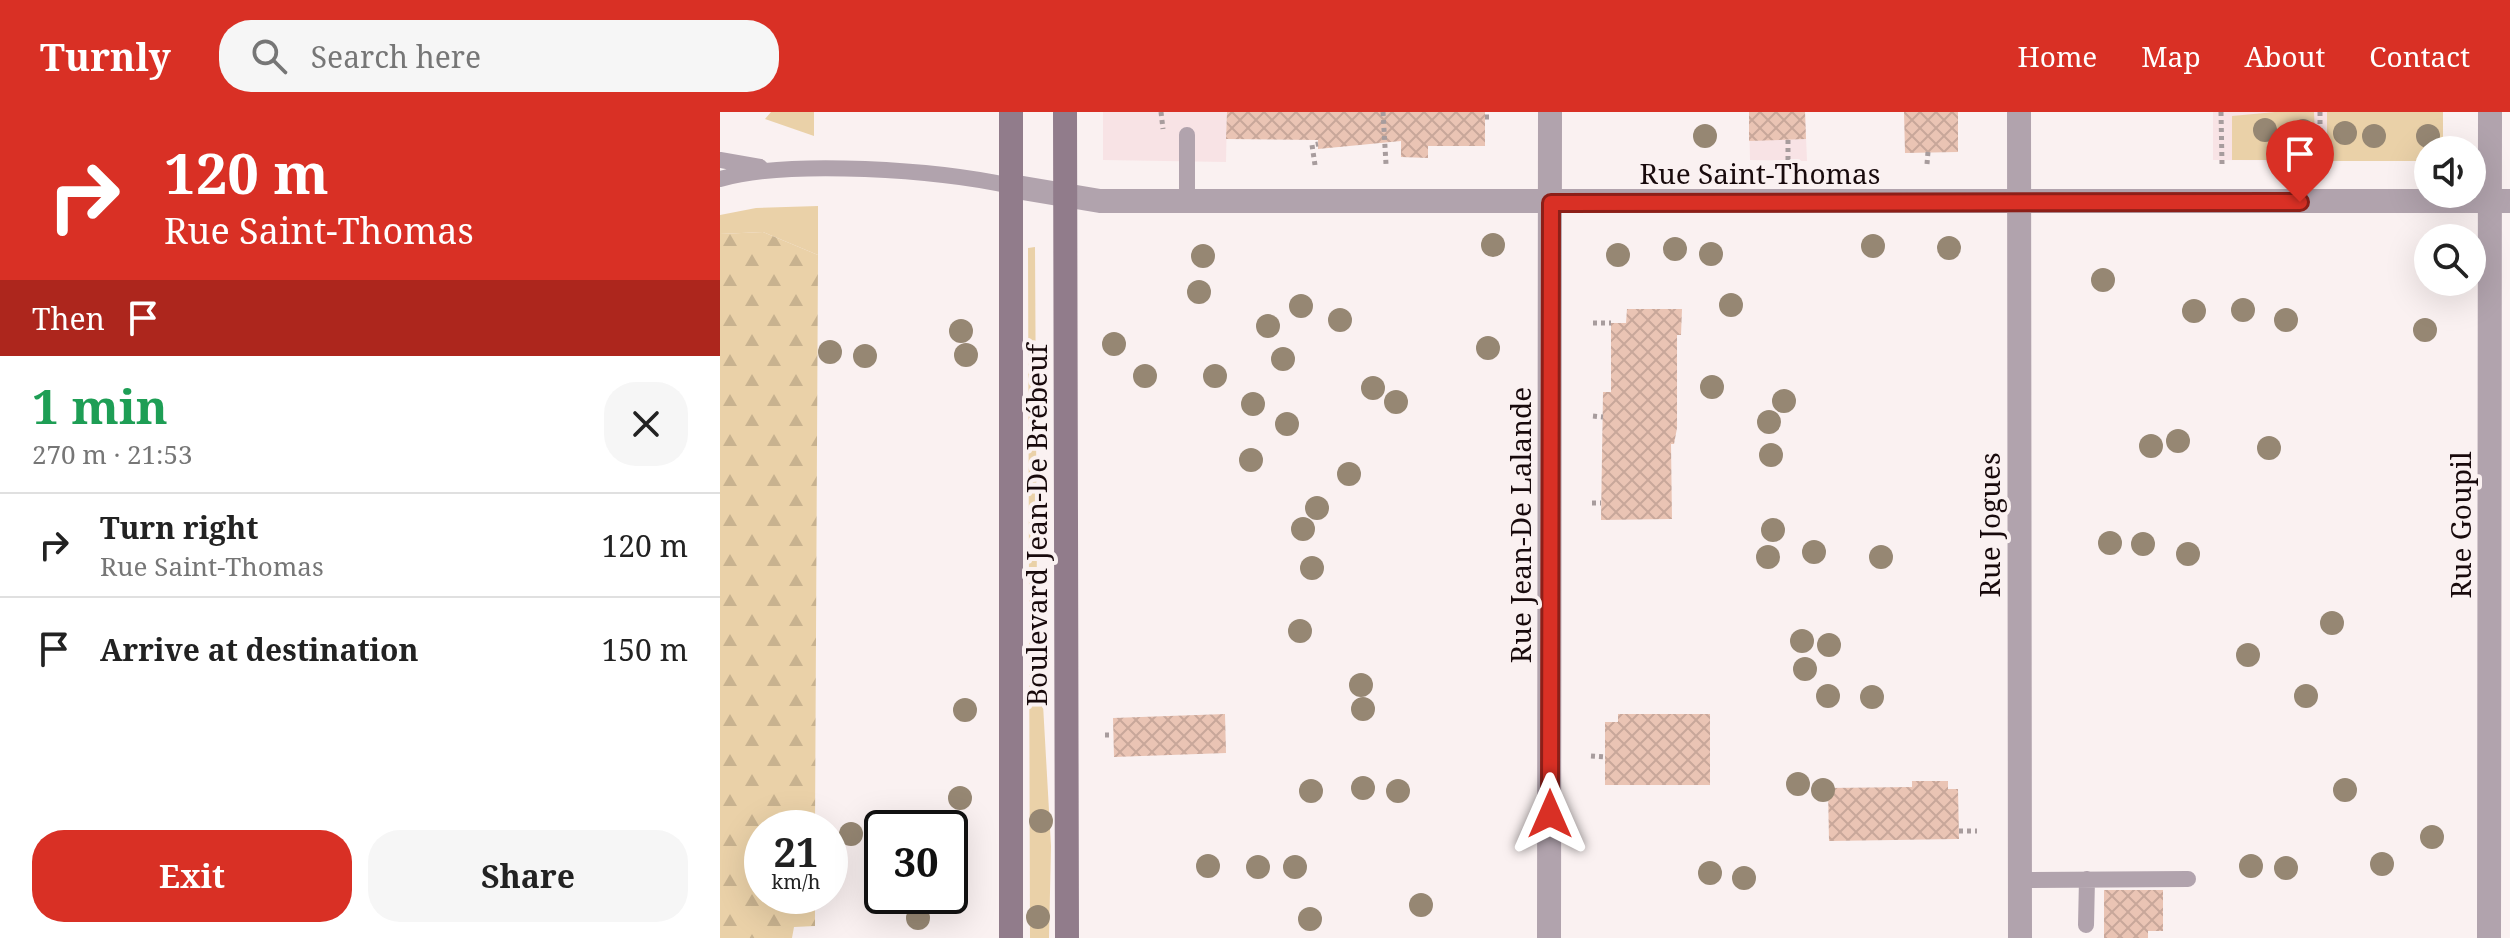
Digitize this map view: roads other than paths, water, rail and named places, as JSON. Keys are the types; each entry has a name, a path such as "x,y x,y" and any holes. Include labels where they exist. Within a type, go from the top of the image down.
{"main road":[{"name":"Boulevard Jean-De Brébeuf","path":"1011,112 1011,938"},
{"name":"Boulevard Jean-De Brébeuf","path":"1065,112 1067,938"}],"street":[{"name":"Rue Jean-De Lalande","path":"1549,938 1550,112"},
{"name":"Rue Jogues","path":"2019,112 2020,938"},
{"name":"Rue Goupil","path":"2489,938 2500,201 2490,112"},
{"name":"Rue Saint-Thomas","path":"1011,186 1100,201 1187,202 2500,201"}],"lane":[{"path":"1187,135 1187,202"},
{"path":"720,160 777,170 963,176 1011,186"},
{"path":"720,179 777,170"},
{"path":"2086,925 2087,879"},
{"path":"2019,880 2188,879"}]}
